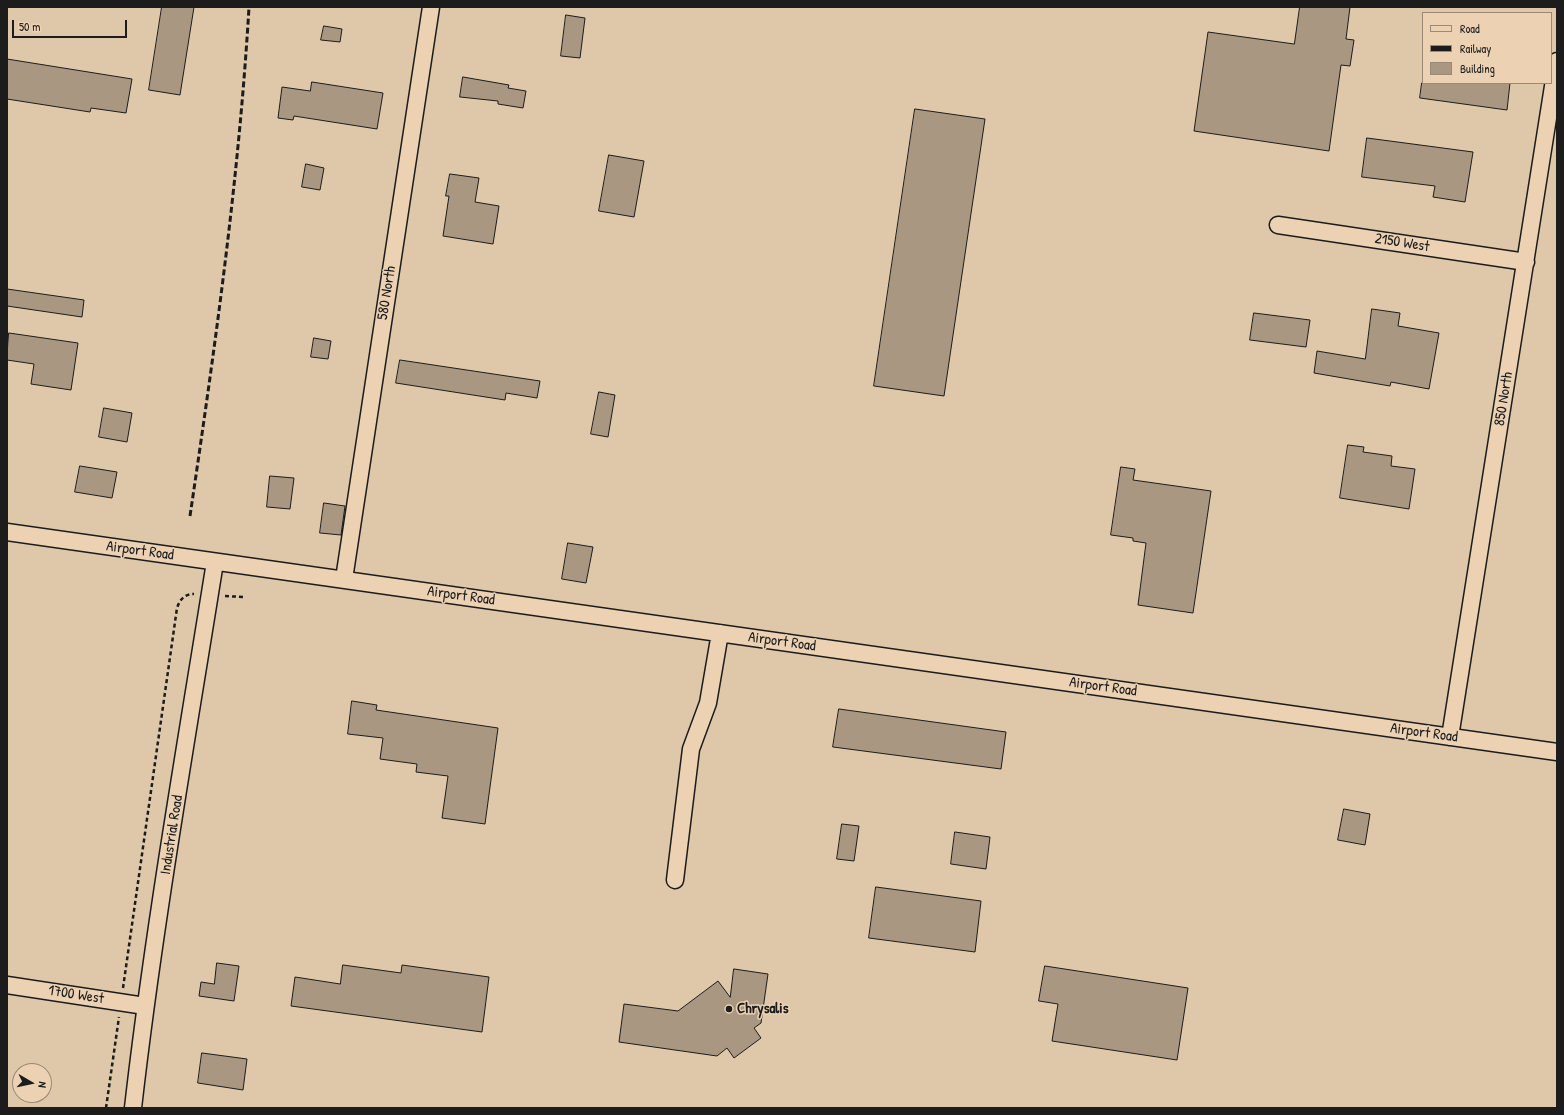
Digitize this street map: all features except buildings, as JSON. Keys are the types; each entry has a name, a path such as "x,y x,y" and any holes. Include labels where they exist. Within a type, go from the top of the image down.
{"street":[{"name":"580 North","path":"344,579 431,7"},
{"name":"850 North","path":"1450,737 1526,262 1552,131 1557,61"},
{"name":"2150 West","path":"1278,225 1526,262"},
{"name":"Airport Road","path":"7,532 1557,752"},
{"name":"Industrial Road","path":"133,1108 145,1006 215,562"},
{"path":"676,880 691,748 708,703 720,633"},
{"name":"1700 West","path":"7,984 145,1006"}],"path":[{"path":"124,984 177,608 181,599 188,594 243,597"},
{"path":"106,1108 119,1016"}],"railway":[{"path":"190,516 217,326 233,199 245,71 249,7"}],"place":[{"name":"Chrysalis","path":"729,1009"}]}
